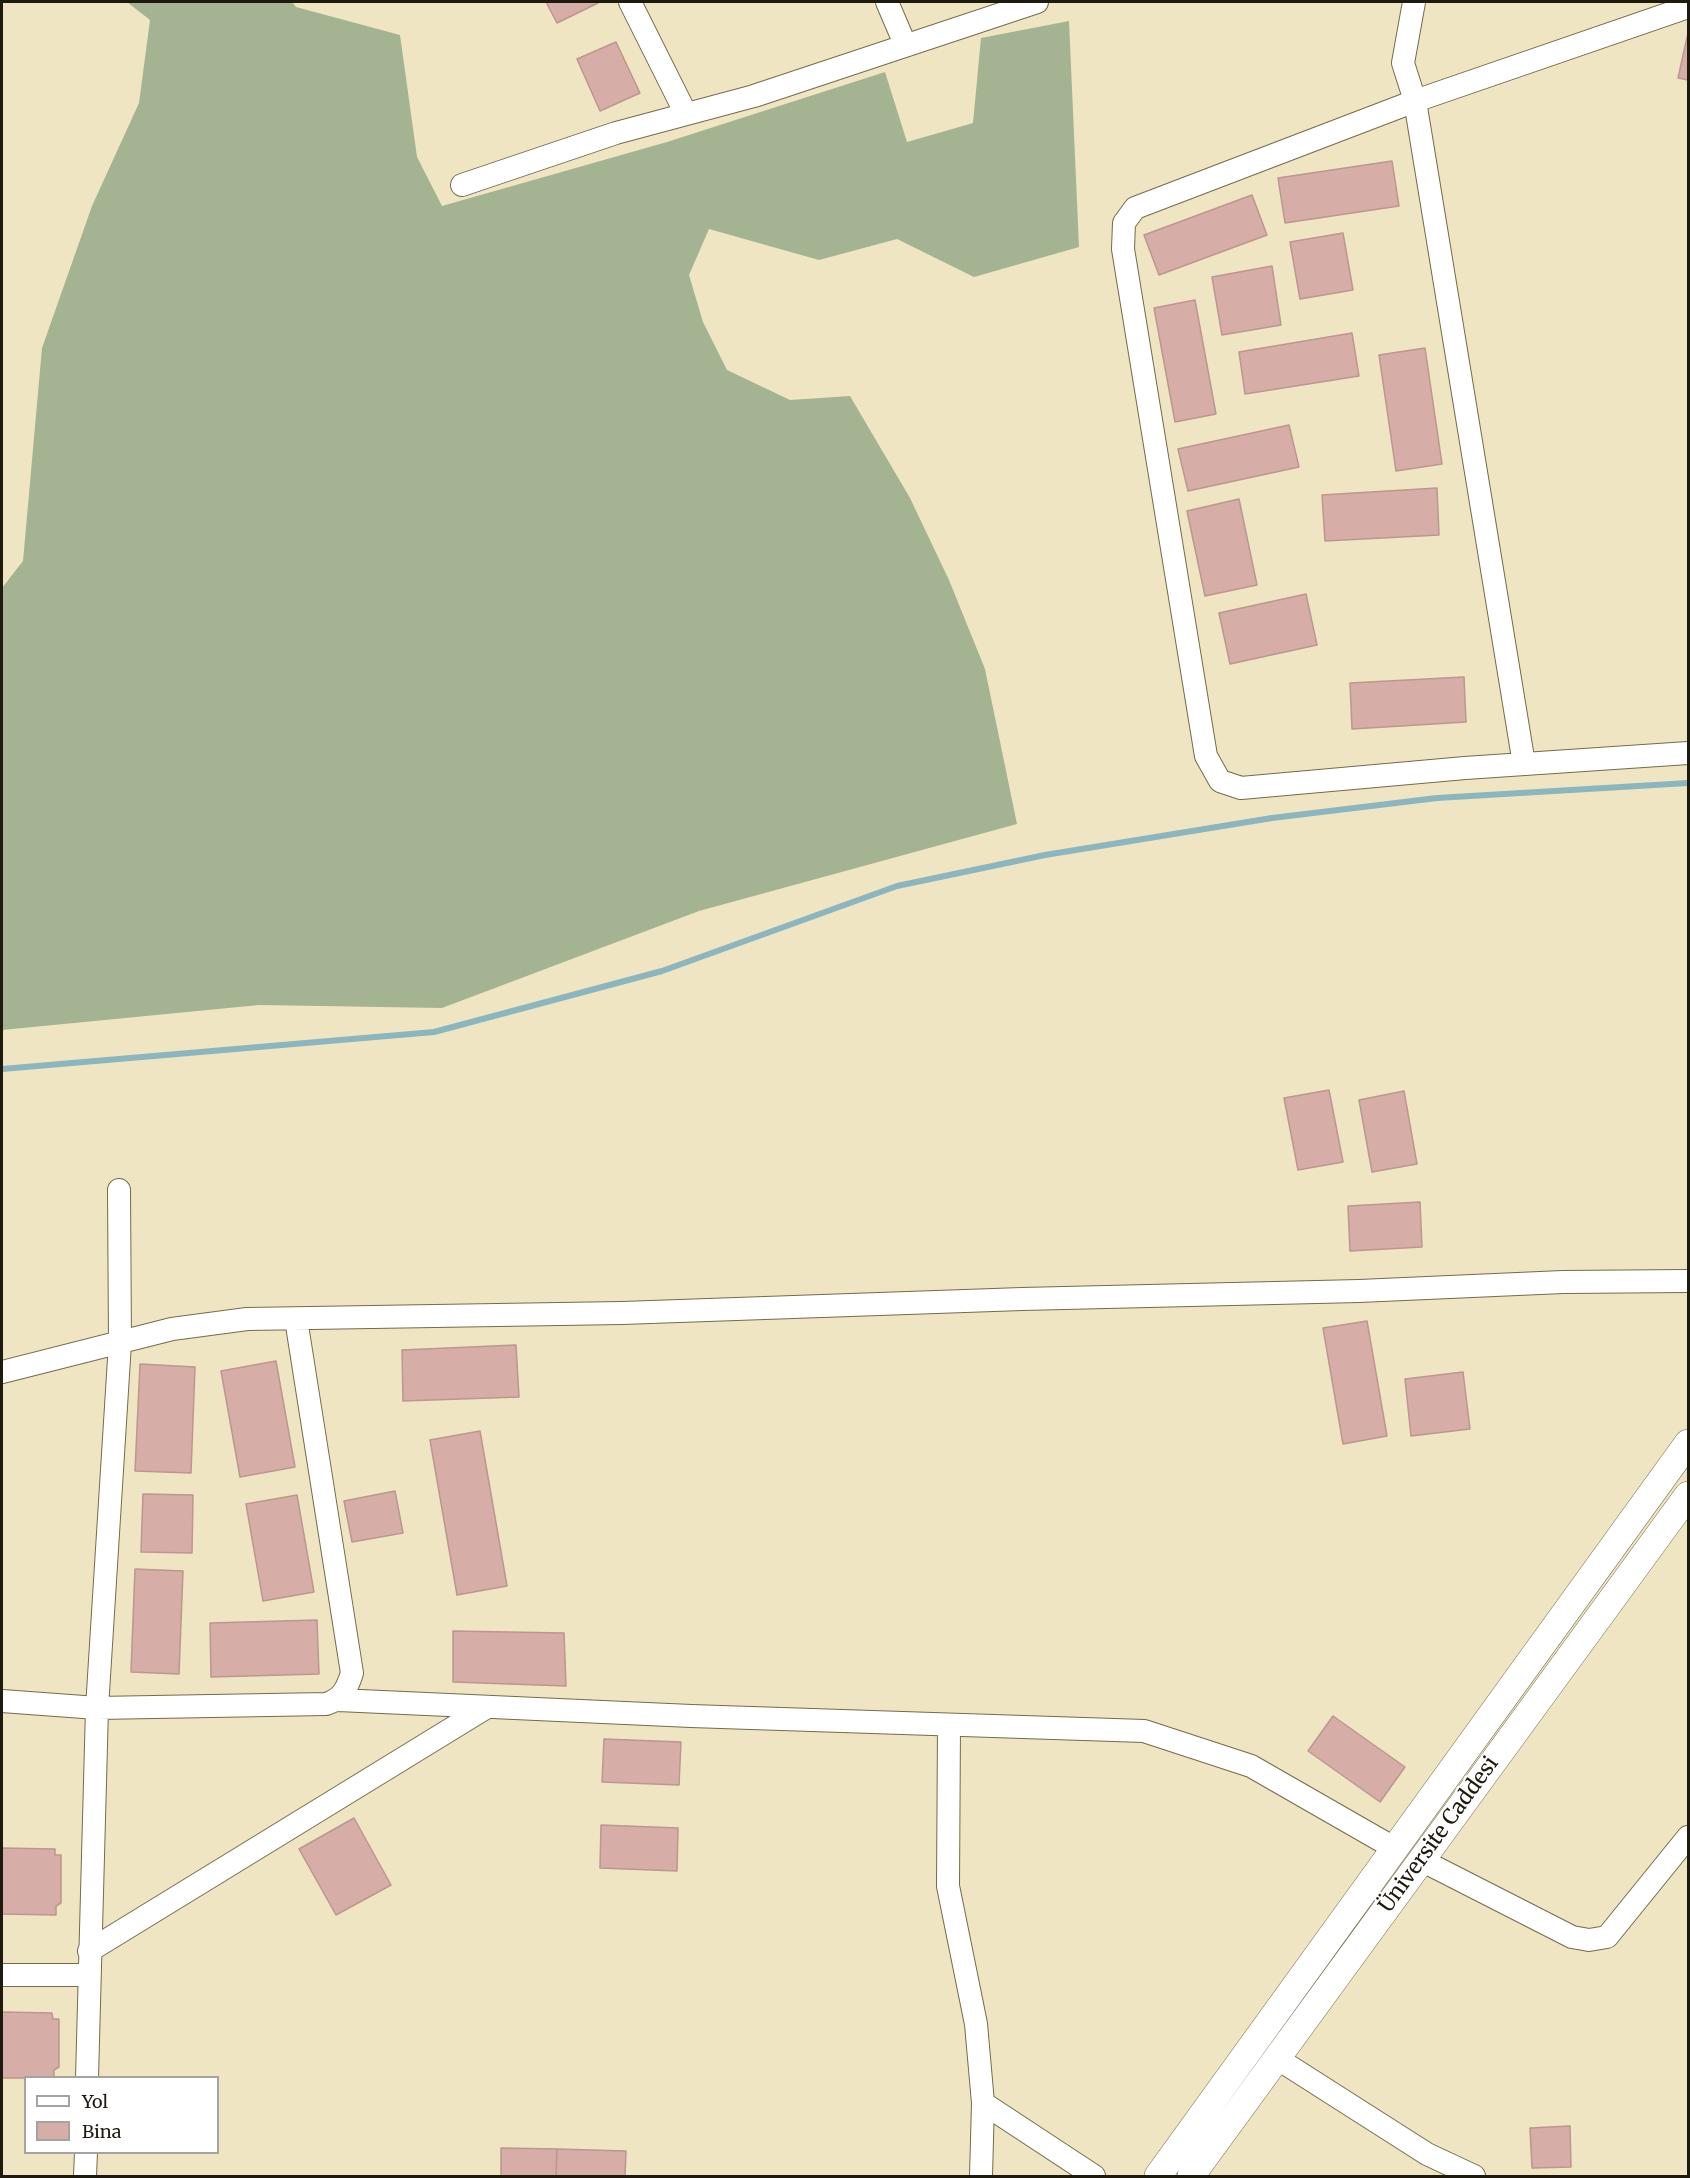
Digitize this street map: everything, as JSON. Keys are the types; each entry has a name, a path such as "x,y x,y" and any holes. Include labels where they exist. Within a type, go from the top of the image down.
{"main road":[{"path":"1158,2176 1689,1443"},
{"name":"Üniversite Caddesi","path":"1191,2176 1689,1495"}],"street":[{"path":"630,2 686,114"},
{"path":"887,2 905,44"},
{"path":"462,186 616,133 754,96 1037,2"},
{"path":"1414,2 1404,63 1415,101 1524,764"},
{"path":"1689,7 1415,101 1135,208 1124,223 1123,249 1206,756 1220,781 1241,788 1524,764 1689,753"},
{"path":"87,2076 97,1707 120,1343 119,1190"},
{"path":"2,1372 172,1329 247,1319 622,1313 1022,1299 1359,1291 1563,1282 1689,1281"},
{"path":"296,1319 352,1673 348,1687 338,1700"},
{"path":"2,1701 97,1707 326,1704 338,1700 1144,1731 1251,1767 1394,1848"},
{"path":"89,1951 487,1707"},
{"path":"949,1725 948,1886 976,2024 984,2103 981,2176"},
{"path":"1420,1860 1572,1937 1588,1940 1607,1937 1689,1837"},
{"path":"2,1975 89,1975"},
{"path":"1278,2059 1427,2154 1474,2176"},
{"path":"984,2103 1094,2176"},
{"path":"86,2154 86,2176"}],"green space":[{"path":"127,2 292,2 296,7 400,35 417,157 442,206 667,142 885,72 907,142 973,123 981,38 1069,21 1079,247 974,277 897,239 819,260 709,229 689,275 703,322 727,370 790,400 850,396 910,498 949,580 985,669 1017,824 699,911 442,1008 259,1005 2,1030 2,588 23,561 42,348 92,206 139,103 150,20"}],"building":[{"path":"546,2 597,2 598,3 557,23"},
{"path":"1688,33 1688,80 1678,78"},
{"path":"616,42 640,93 600,111 577,59"},
{"path":"1392,161 1399,206 1285,223 1278,178"},
{"path":"1252,195 1267,235 1159,275 1144,235"},
{"path":"1343,233 1353,290 1300,299 1290,242"},
{"path":"1272,266 1281,325 1222,335 1212,277"},
{"path":"1195,300 1216,414 1175,422 1154,308"},
{"path":"1352,333 1359,376 1245,394 1239,352"},
{"path":"1425,348 1442,464 1396,471 1379,355"},
{"path":"1289,425 1299,467 1188,491 1178,449"},
{"path":"1437,488 1439,535 1325,541 1322,495"},
{"path":"1239,499 1257,585 1205,596 1187,511"},
{"path":"1306,594 1317,645 1230,664 1219,613"},
{"path":"1464,677 1466,722 1352,729 1350,683"},
{"path":"1329,1090 1343,1162 1298,1170 1284,1098"},
{"path":"1404,1091 1417,1164 1372,1172 1359,1100"},
{"path":"1420,1202 1422,1247 1350,1251 1348,1206"},
{"path":"1367,1321 1387,1436 1343,1444 1323,1328"},
{"path":"516,1345 519,1397 403,1401 402,1350"},
{"path":"276,1361 295,1467 240,1477 221,1371"},
{"path":"140,1364 195,1367 191,1473 135,1471"},
{"path":"1463,1372 1470,1429 1411,1436 1405,1379"},
{"path":"480,1431 507,1586 457,1595 430,1440"},
{"path":"395,1491 403,1533 352,1542 344,1501"},
{"path":"143,1494 193,1495 192,1553 141,1552"},
{"path":"297,1495 314,1592 263,1601 246,1504"},
{"path":"135,1569 183,1571 179,1674 131,1672"},
{"path":"317,1620 319,1674 211,1677 210,1623"},
{"path":"453,1631 564,1633 566,1686 453,1682"},
{"path":"1333,1716 1405,1767 1380,1802 1308,1751"},
{"path":"604,1739 681,1742 679,1785 602,1782"},
{"path":"354,1818 391,1885 336,1915 299,1849"},
{"path":"601,1825 678,1828 677,1871 600,1868"},
{"path":"2,1848 55,1849 55,1855 61,1855 61,1903 56,1906 56,1915 2,1914"},
{"path":"2,2012 52,2013 53,2019 59,2019 59,2067 54,2070 54,2076 2,2078"},
{"path":"1570,2126 1571,2167 1532,2168 1530,2128"},
{"path":"501,2148 557,2149 556,2176 501,2176"},
{"path":"557,2149 626,2151 625,2176 556,2176"}],"waterway":[{"path":"2,1069 434,1032 662,971 897,886 1045,855 1272,818 1437,798 1688,783"}]}
